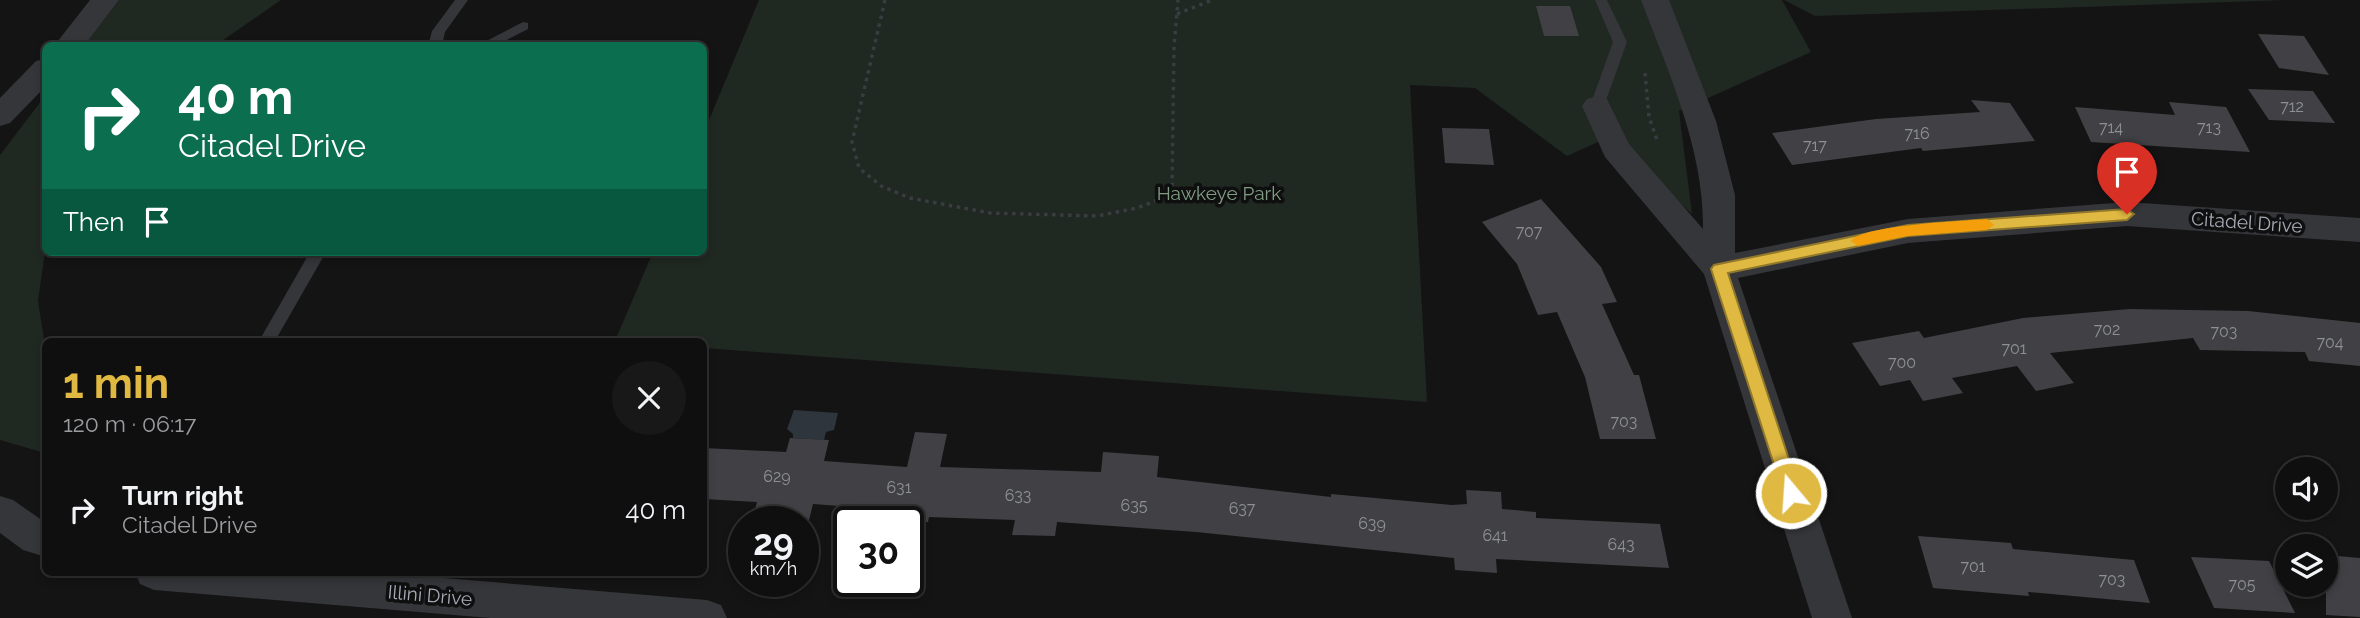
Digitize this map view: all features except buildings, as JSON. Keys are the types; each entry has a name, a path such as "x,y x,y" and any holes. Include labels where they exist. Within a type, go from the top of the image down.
{"street":[{"path":"71,42 105,0"},
{"path":"1655,0 1701,121 1718,195 1719,269 1832,618"},
{"path":"0,116 42,72"},
{"path":"1597,106 1616,149 1719,269"},
{"name":"Citadel Drive","path":"1719,269 1908,231 2127,214 2360,230"},
{"path":"0,512 42,540"},
{"name":"Illini Drive","path":"202,576 707,618"}],"lane":[{"path":"436,42 439,31 462,0"},
{"path":"1597,106 1620,41 1601,0"},
{"path":"491,42 523,26"},
{"path":"269,338 316,256"}],"path":[{"path":"885,0 852,142 859,168 881,186 911,198 990,213 1097,216 1137,208 1158,200 1172,187 1175,159 1172,36 1178,0"},
{"path":"1176,14 1212,0"}],"green space":[{"path":"119,0 281,0 220,42 87,42"},
{"name":"Hawkeye Park","path":"759,0 1782,0 1811,52 1679,111 1692,214 1607,138 1567,156 1475,88 1410,85 1427,402 707,348 707,338 616,338 651,256 707,256 707,125"},
{"path":"1784,0 2286,0 1815,16"},
{"path":"42,100 42,256 44,256 38,301 44,338 42,452 0,440 0,155"}],"shaded area":[{"path":"794,410 838,413 834,430 826,432 824,440 793,438 793,434 787,429"}],"slow traffic":[{"path":"1858,241 1908,231 1987,225"}],"route":[{"path":"1791,493 1719,269 1908,231 2127,214"}]}
